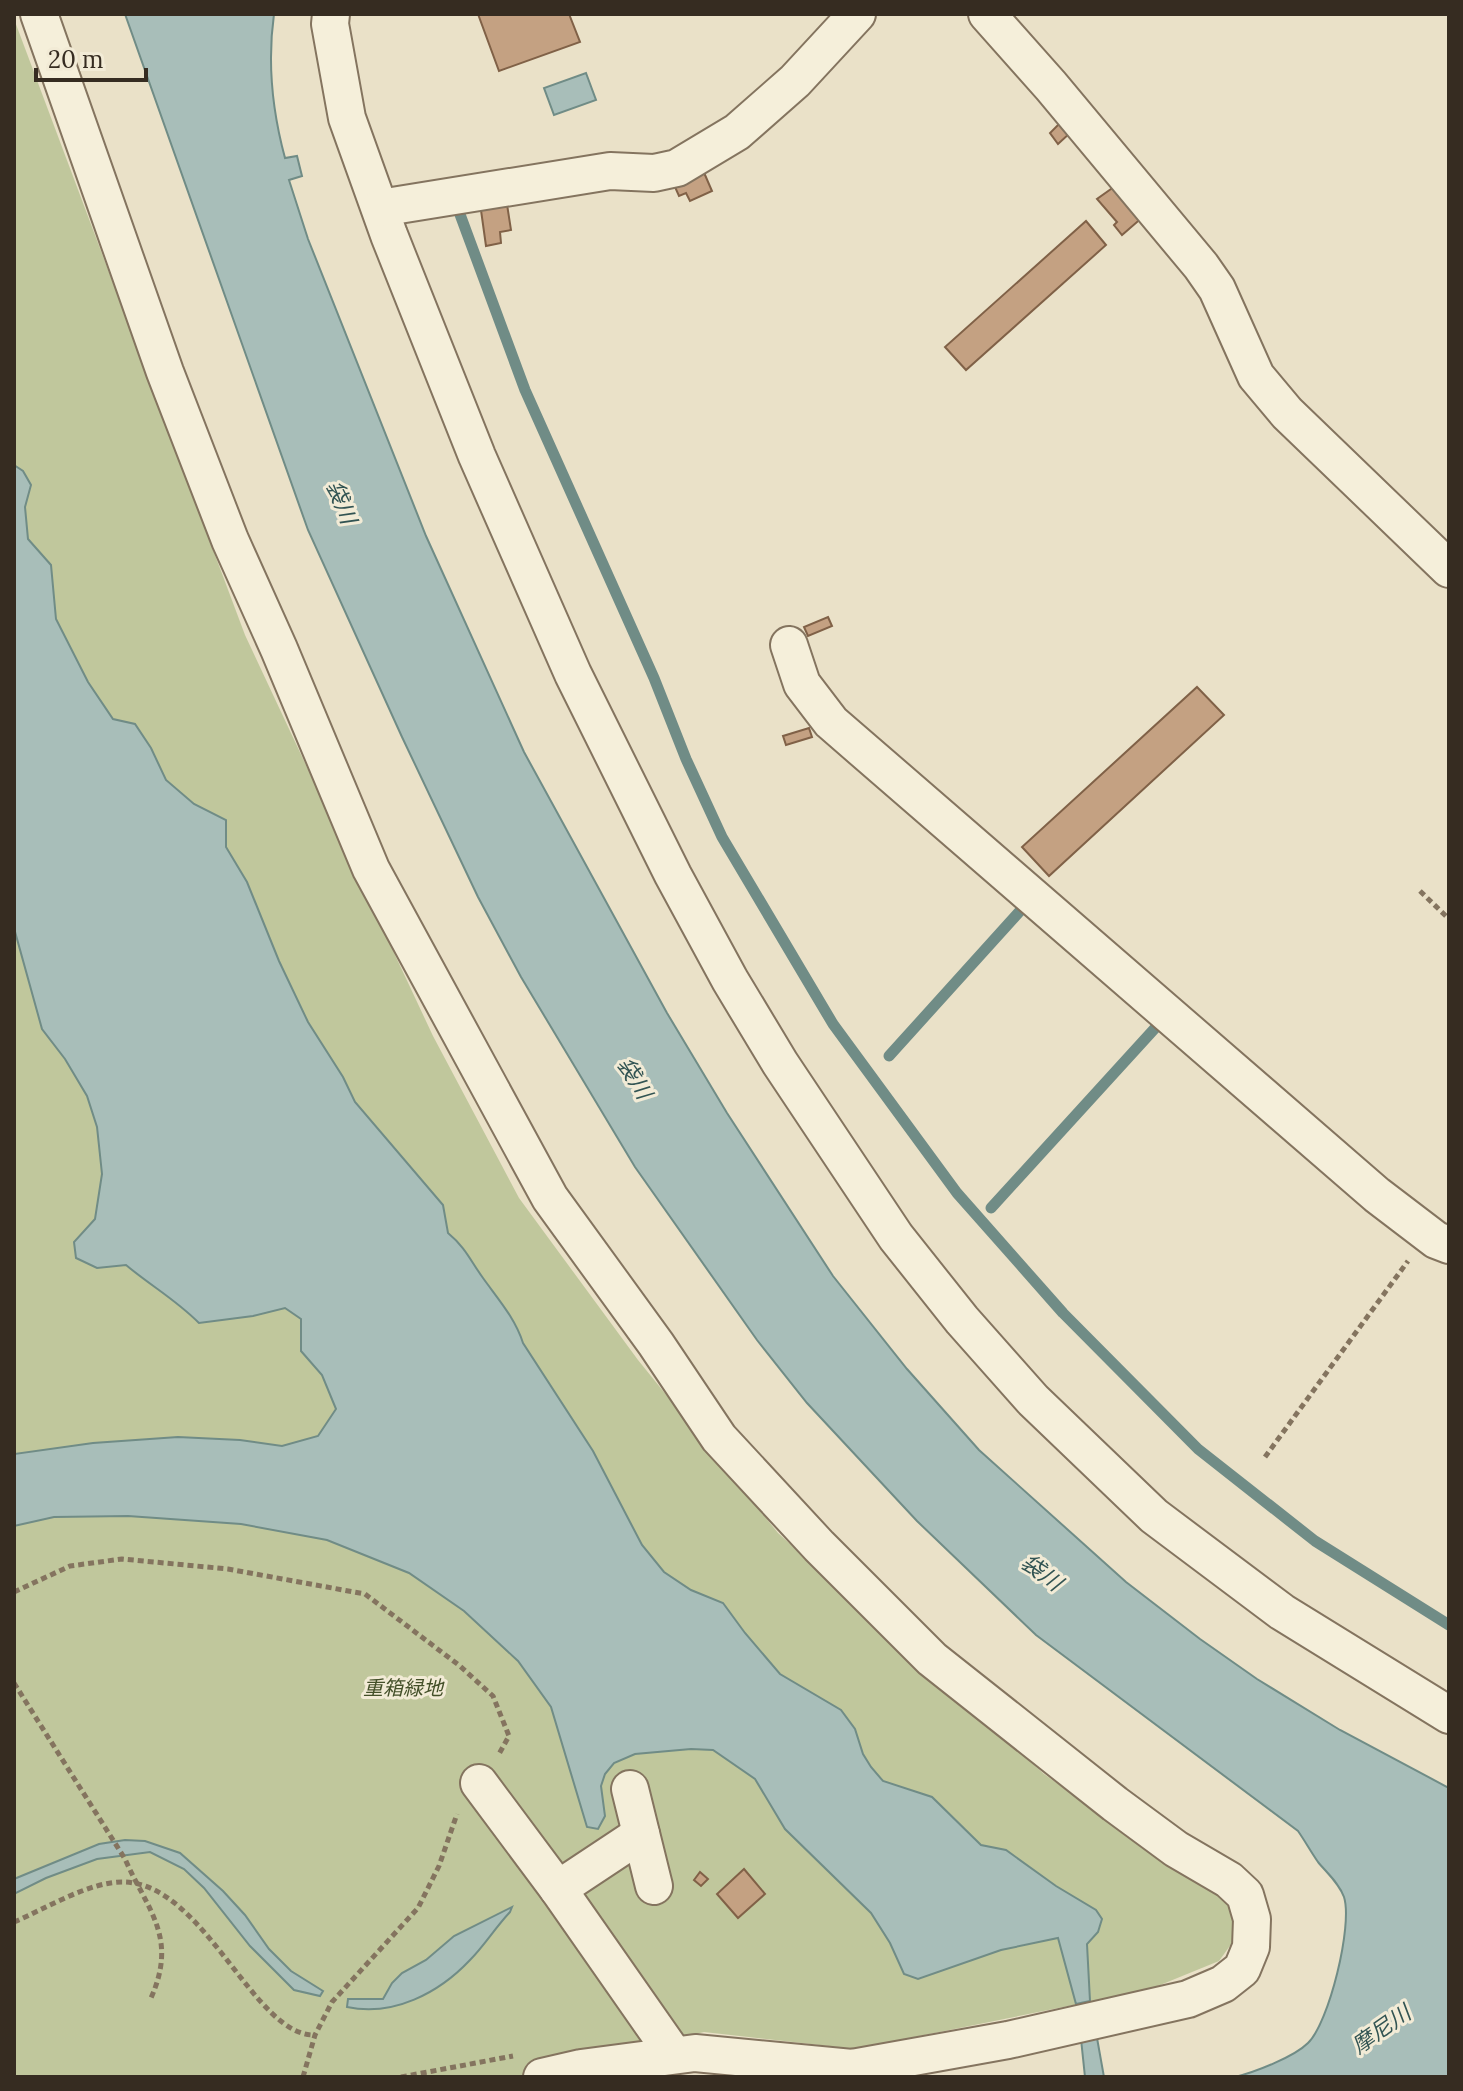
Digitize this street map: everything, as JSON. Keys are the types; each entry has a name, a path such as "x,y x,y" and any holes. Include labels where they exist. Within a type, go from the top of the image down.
{"street":[{"path":"39,14 165,372 230,540 371,869 550,1198 656,1344 719,1438 819,1546 932,1659 1115,1804 1176,1849 1229,1880 1245,1895 1252,1919 1251,1947 1242,1969 1223,1984 1188,1999 1008,2040 852,2068 688,2062 581,2068 542,2077"},
{"path":"331,14 330,24 347,118 389,235 477,456 573,674 666,861 730,980 780,1063 896,1237 962,1320 1033,1400 1154,1516 1282,1612 1449,1715"},
{"path":"380,208 610,171 654,173 677,168 737,132 795,81 857,14"},
{"path":"987,14 1201,266 1217,289 1256,376 1287,413 1449,569"},
{"path":"789,645 802,684 831,722 1377,1195 1436,1240 1433,1247"},
{"path":"479,1783 688,2062"},
{"path":"630,1789 654,1886"},
{"path":"558,1889 641,1834"}],"path":[{"path":"1420,891 1449,919"},
{"path":"1265,1457 1433,1247"},
{"path":"14,1592 70,1566 122,1559 228,1569 365,1594 460,1666 493,1696 509,1736 494,1763 459,1807 439,1866 418,1908 332,2002 315,2035 303,2077"},
{"path":"14,1683 125,1859 154,1912 161,1936 160,1970 151,1998"},
{"path":"14,1922 98,1886 123,1882 149,1887 192,1919 277,2018 304,2036 315,2035"}],"green space":[{"name":"重箱緑地","path":"14,19 245,635 433,1036 519,1198 638,1360 778,1533 1044,1774 1177,1869 1228,1895 1237,1936 1219,1961 1148,1990 855,2049 704,2032 517,2077 14,2077"}],"water":[{"path":"125,14 274,14 271,69 277,122 285,158 297,156 302,176 289,180 308,239 426,536 524,752 667,1013 727,1113 833,1276 907,1369 979,1450 1126,1582 1257,1679 1340,1730 1449,1788 1449,2077 1235,2077 1294,2054 1316,2032 1331,1995 1342,1950 1346,1910 1339,1887 1298,1831 1036,1635 917,1521 807,1403 757,1340 635,1167 521,977 478,897 308,530"},
{"path":"586,73 596,100 554,115 544,88"},
{"path":"14,465 23,471 31,485 25,507 28,539 51,565 56,619 88,682 113,719 135,724 166,780 194,804 226,820 226,847 247,882 308,1022 355,1102 443,1205 448,1233 464,1249 511,1317 523,1343 593,1451 642,1545 664,1572 691,1590 723,1603 780,1674 841,1710 855,1729 863,1754 883,1781 932,1797 981,1845 1006,1850 1096,1910 1102,1919 1098,1932 1087,1944 1090,2001 1076,2004 1058,1938 1001,1950 918,1979 904,1974 890,1943 871,1913 785,1829 755,1779 713,1750 635,1754 614,1763 605,1774 601,1786 605,1816 598,1829 587,1827 551,1707 518,1661 464,1611 409,1573 327,1540 241,1524 128,1516 54,1517 14,1526 14,1454 93,1443 178,1437 282,1446 318,1436 336,1409 322,1375 301,1351 301,1319 285,1308 199,1323 126,1265 97,1268 76,1258 74,1242 95,1219 102,1174 97,1127 87,1096 42,1029 14,928"},
{"path":"145,1841 180,1853 223,1891 269,1949 291,1971 323,1991 320,1996 294,1990 250,1946 204,1888 184,1869 150,1852 97,1859 14,1894 14,1879 99,1844"},
{"path":"512,1907 470,1960 430,1992 381,2009 347,2007 348,1999 383,1999 402,1973 426,1960 454,1936"},
{"path":"1097,2038 1104,2077 1085,2077 1081,2039"}],"building":[{"path":"478,14 569,14 580,42 499,71"},
{"path":"1061,122 1070,133 1058,144 1050,133"},
{"path":"702,168 712,191 690,201 686,193 679,196 675,187"},
{"path":"1118,184 1144,216 1122,235 1114,225 1117,222 1097,199"},
{"path":"506,198 511,230 500,232 501,243 486,246 480,203"},
{"path":"1086,221 1106,245 966,370 945,347"},
{"path":"828,617 832,626 808,636 804,627"},
{"path":"1197,687 1224,715 1049,876 1022,847"},
{"path":"809,728 812,737 786,745 783,736"},
{"path":"744,1869 765,1894 738,1918 717,1894"},
{"path":"700,1872 708,1879 701,1886 694,1880"}],"waterway":[{"path":"458,209 525,390 654,678 686,759 722,837 833,1024 957,1193 1063,1313 1198,1449 1315,1541 1449,1625"},
{"path":"889,1056 1020,911"},
{"path":"991,1208 1157,1026"}],"water label":[{"name":"袋川","path":"342,502"},
{"name":"袋川","path":"635,1078"},
{"name":"袋川","path":"1042,1572"},
{"name":"摩尼川","path":"1381,2029"}]}
